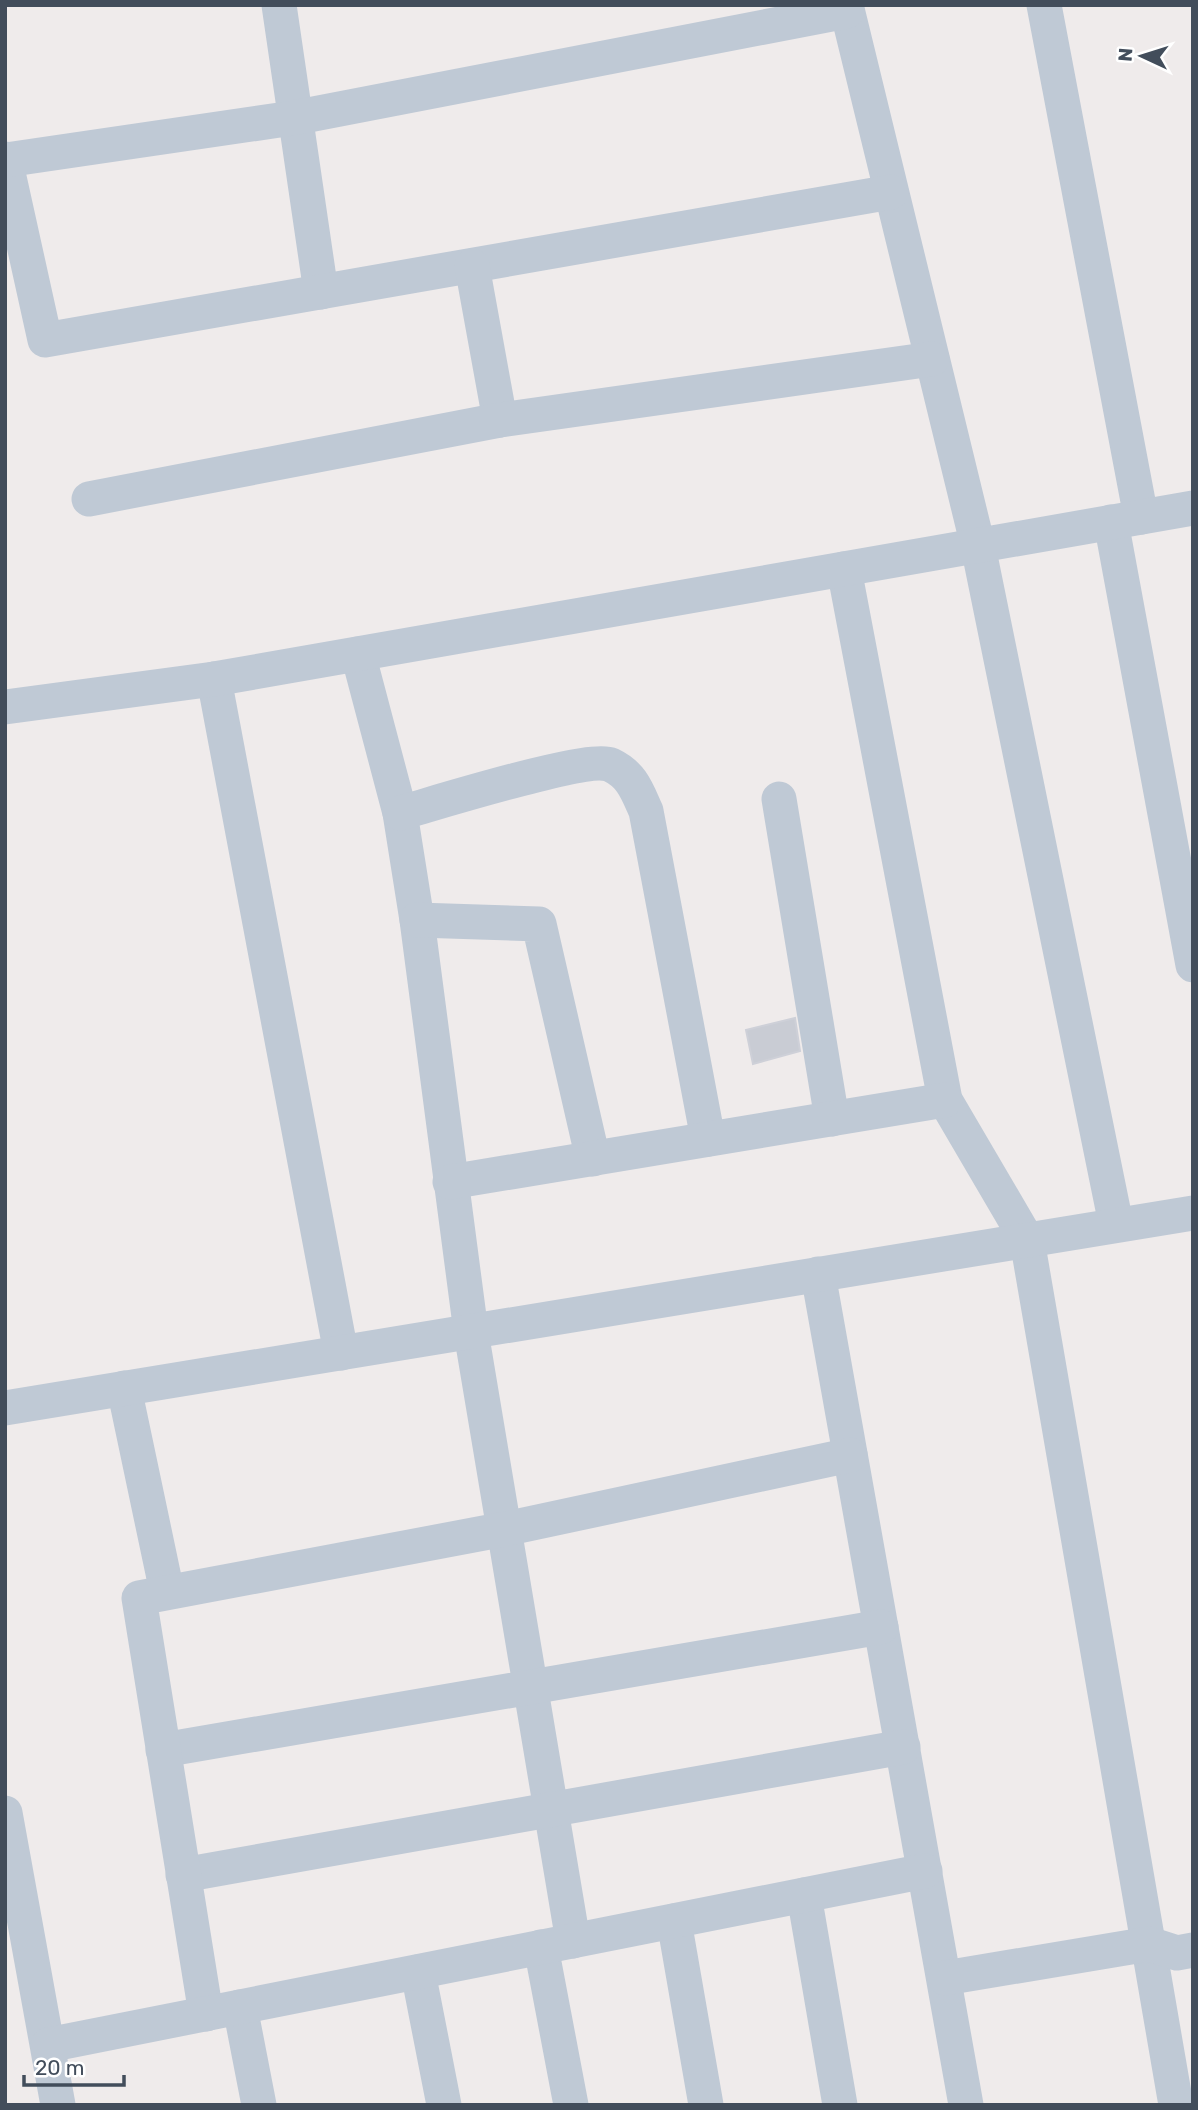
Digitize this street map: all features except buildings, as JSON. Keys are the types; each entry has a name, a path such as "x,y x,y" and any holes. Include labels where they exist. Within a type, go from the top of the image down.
{"street":[{"path":"279,5 293,118 321,292"},
{"path":"1044,5 1126,519 1193,965"},
{"path":"891,192 45,340 5,160 293,118 846,8 978,546 1116,1224"},
{"path":"472,266 500,420"},
{"path":"89,499 500,420 932,359"},
{"path":"5,707 214,679 1193,508"},
{"path":"844,569 945,1100 1027,1240 1176,2105"},
{"path":"358,654 400,813 417,920 471,1332 551,1810 557,1944 571,2105"},
{"path":"214,679 341,1353"},
{"path":"400,813 572,767 609,764 633,781 646,811 708,1139"},
{"path":"779,799 832,1119"},
{"path":"417,920 540,924 593,1159"},
{"path":"450,1182 945,1100"},
{"path":"5,1408 1193,1213"},
{"path":"818,1274 966,2105"},
{"path":"124,1388 167,1592"},
{"path":"206,2014 139,1598 505,1529 850,1455"},
{"path":"163,1750 881,1627"},
{"path":"183,1875 902,1747"},
{"path":"5,1813 58,2105"},
{"path":"48,2045 925,1871"},
{"path":"804,1895 840,2105"},
{"path":"674,1921 706,2105"},
{"path":"945,1978 1149,1944 1177,1953 1193,1950"},
{"path":"418,1972 444,2105"},
{"path":"240,2007 259,2105"}]}
